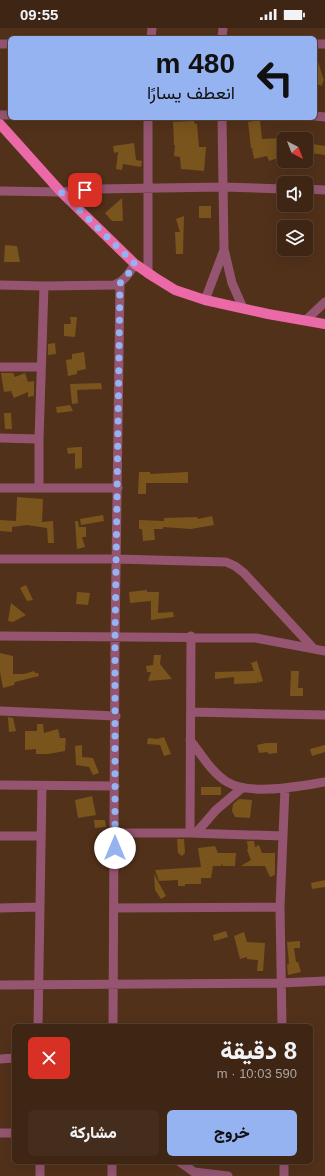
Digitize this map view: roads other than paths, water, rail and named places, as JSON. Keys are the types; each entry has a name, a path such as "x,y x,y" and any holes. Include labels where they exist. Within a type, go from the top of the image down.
{"main road":[{"path":"0,124 61,192 135,264 148,274 175,290 206,300 325,324"}],"street":[{"path":"148,120 148,274"},
{"path":"222,120 224,249 232,283 243,308"},
{"path":"0,191 61,192 148,188 223,187 277,189"},
{"path":"313,189 325,190"},
{"path":"206,300 224,249"},
{"path":"0,285 114,285 124,280 135,264"},
{"path":"113,1024 116,716 115,638 120,283"},
{"path":"39,487 44,286"},
{"path":"306,320 325,302"},
{"path":"0,367 42,367"},
{"path":"0,438 39,439"},
{"path":"0,488 118,488"},
{"path":"0,559 116,558 226,562 235,566 244,573 314,649"},
{"path":"0,636 115,638 191,636 256,638 325,651"},
{"path":"191,636 190,740 193,833"},
{"path":"0,711 116,716"},
{"path":"191,712 325,715"},
{"path":"190,740 216,773 227,782 242,788 285,788 325,782"},
{"path":"0,785 115,786"},
{"path":"38,1024 42,786"},
{"path":"193,833 216,810 242,788"},
{"path":"282,1024 280,907 285,788"},
{"path":"115,832 283,836"},
{"path":"0,836 40,836"},
{"path":"0,908 40,907"},
{"path":"114,908 280,907"},
{"path":"0,985 281,983 325,980"},
{"path":"0,1058 12,1058"},
{"path":"0,1133 12,1133"},
{"path":"40,1164 40,1176"},
{"path":"112,1164 112,1176"},
{"path":"182,1164 194,1174 228,1176"},
{"path":"284,1164 284,1176"}]}
